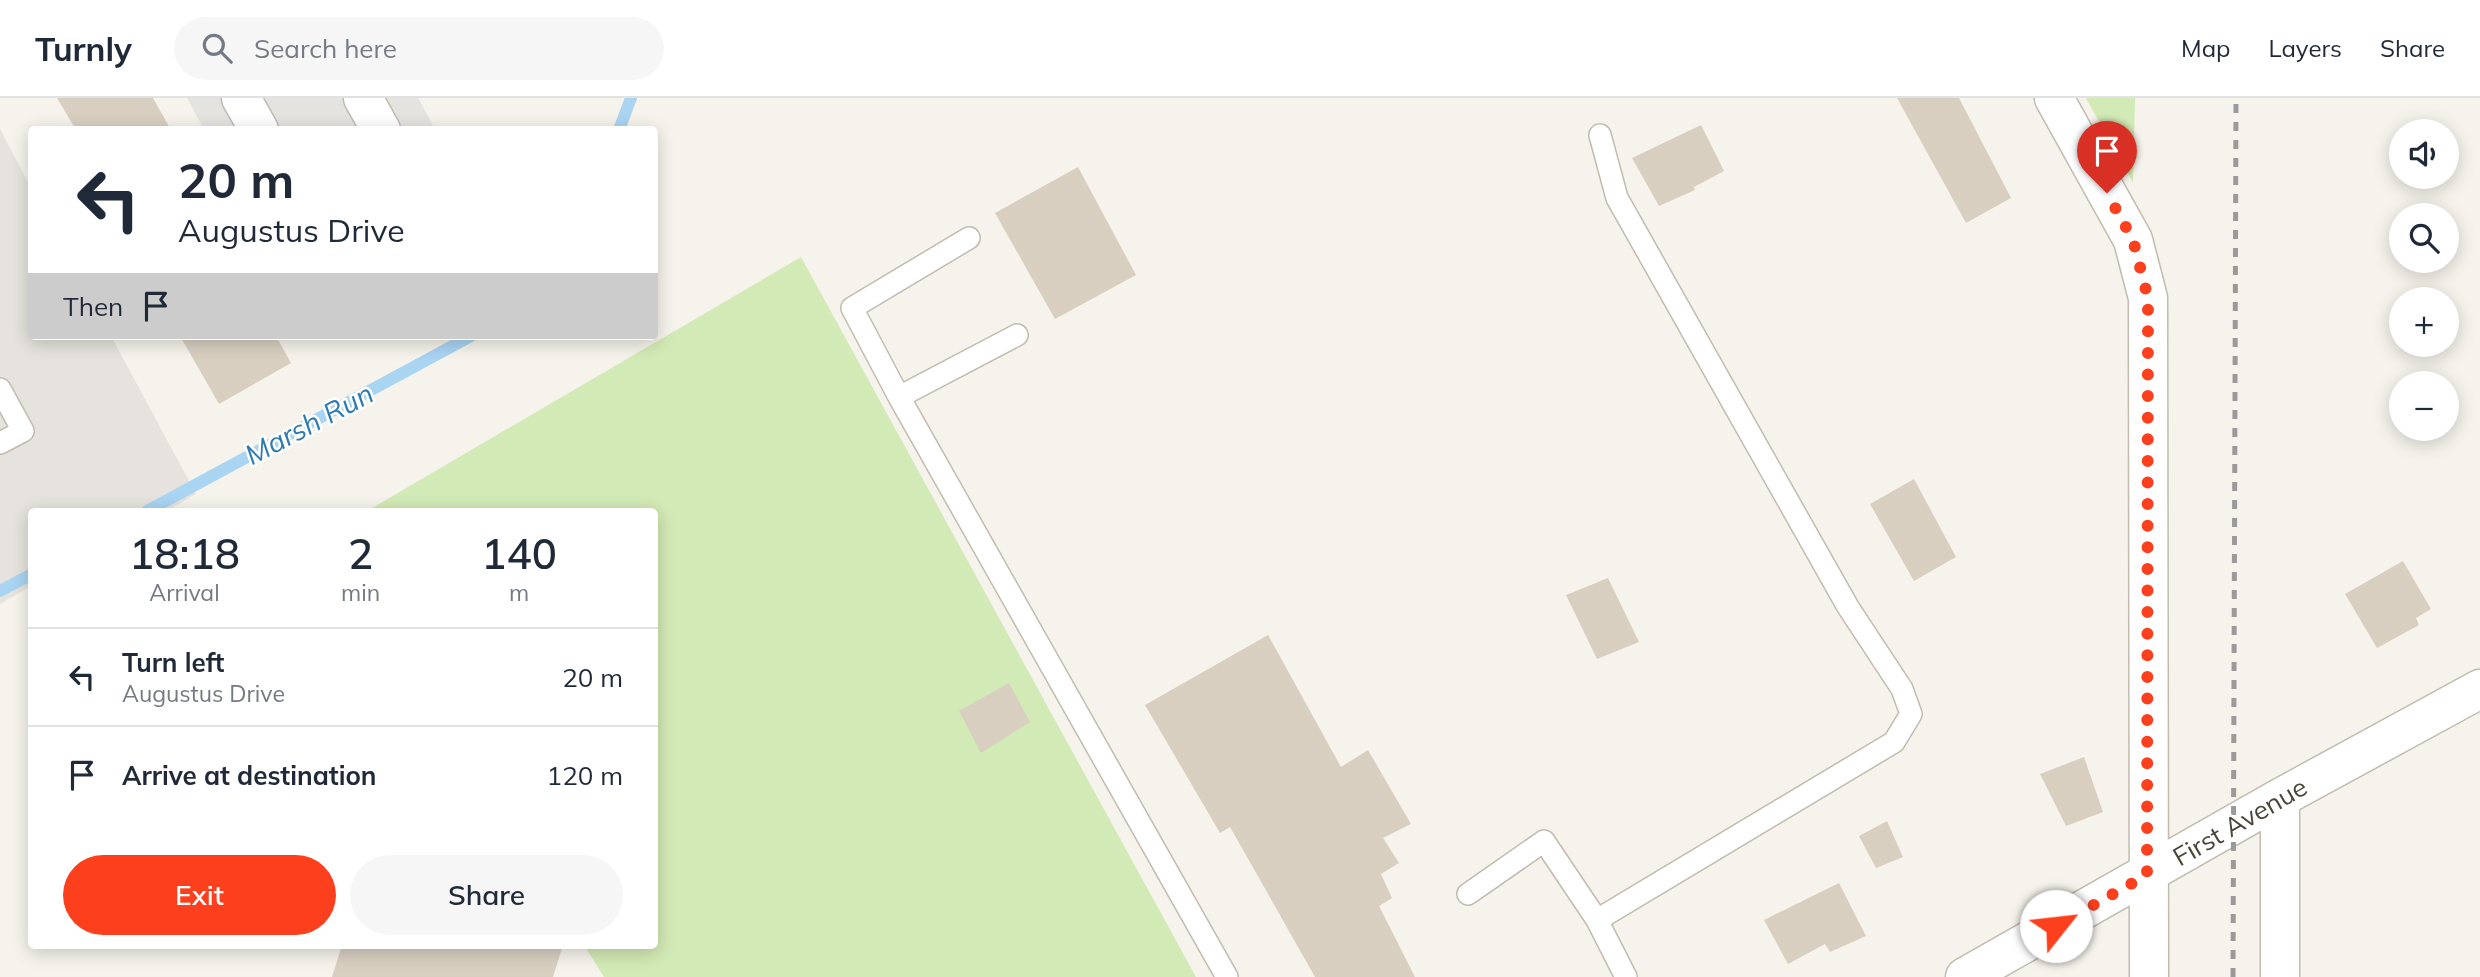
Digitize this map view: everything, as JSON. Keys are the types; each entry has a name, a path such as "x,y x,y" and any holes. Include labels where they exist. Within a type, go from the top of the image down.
{"street":[{"path":"241,98 257,126"},
{"path":"363,98 379,126"},
{"path":"2054,98 2133,240 2148,298 2149,977"},
{"name":"First Avenue","path":"1965,977 2280,798 2480,689"},
{"path":"2280,798 2280,977"}],"lane":[{"path":"1597,920 1894,742 1911,714 1902,689 1848,607 1617,198 1600,135"},
{"path":"969,238 852,308 899,397 1227,977"},
{"path":"899,397 1017,335"},
{"path":"0,389 23,431 0,443"},
{"path":"1468,894 1544,841 1597,920 1626,977"}],"shaded area":[{"path":"187,98 418,98 433,126 202,126"},
{"path":"0,129 28,182 28,340 113,340 196,494 171,508 28,508 28,588 0,604"}],"green space":[{"path":"2086,98 2135,98 2133,183"},
{"path":"801,257 1196,977 604,977 586,949 658,949 658,508 372,508"}],"building":[{"path":"57,98 153,98 169,126 74,126"},
{"path":"1897,98 1959,98 2011,198 1966,223"},
{"path":"1701,125 1724,171 1694,187 1695,190 1659,206 1632,158"},
{"path":"1078,167 1136,275 1055,319 995,213"},
{"path":"182,340 278,340 291,363 219,404"},
{"path":"1914,479 1956,557 1914,581 1870,504"},
{"path":"2403,561 2431,609 2416,618 2419,625 2377,648 2345,594"},
{"path":"1608,578 1639,642 1597,659 1566,595"},
{"path":"1268,635 1341,767 1368,750 1411,824 1383,838 1399,863 1381,874 1392,898 1379,906 1415,977 1315,977 1230,827 1220,833 1145,705"},
{"path":"1009,683 1030,722 981,753 959,711"},
{"path":"2084,757 2103,812 2066,826 2040,774"},
{"path":"1887,821 1903,857 1876,868 1859,836"},
{"path":"1839,883 1866,936 1830,952 1825,944 1788,964 1764,920"},
{"path":"341,949 562,949 553,977 332,977"}],"waterway":[{"name":"Marsh Run","path":"620,126 631,98"},
{"name":"Marsh Run","path":"153,508 464,340"},
{"name":"Marsh Run","path":"0,591 28,576"}],"railway":[{"path":"2233,977 2236,98"}],"route":[{"path":"2056,926 2147,875 2150,539 2148,298 2133,240 2107,193"}]}
